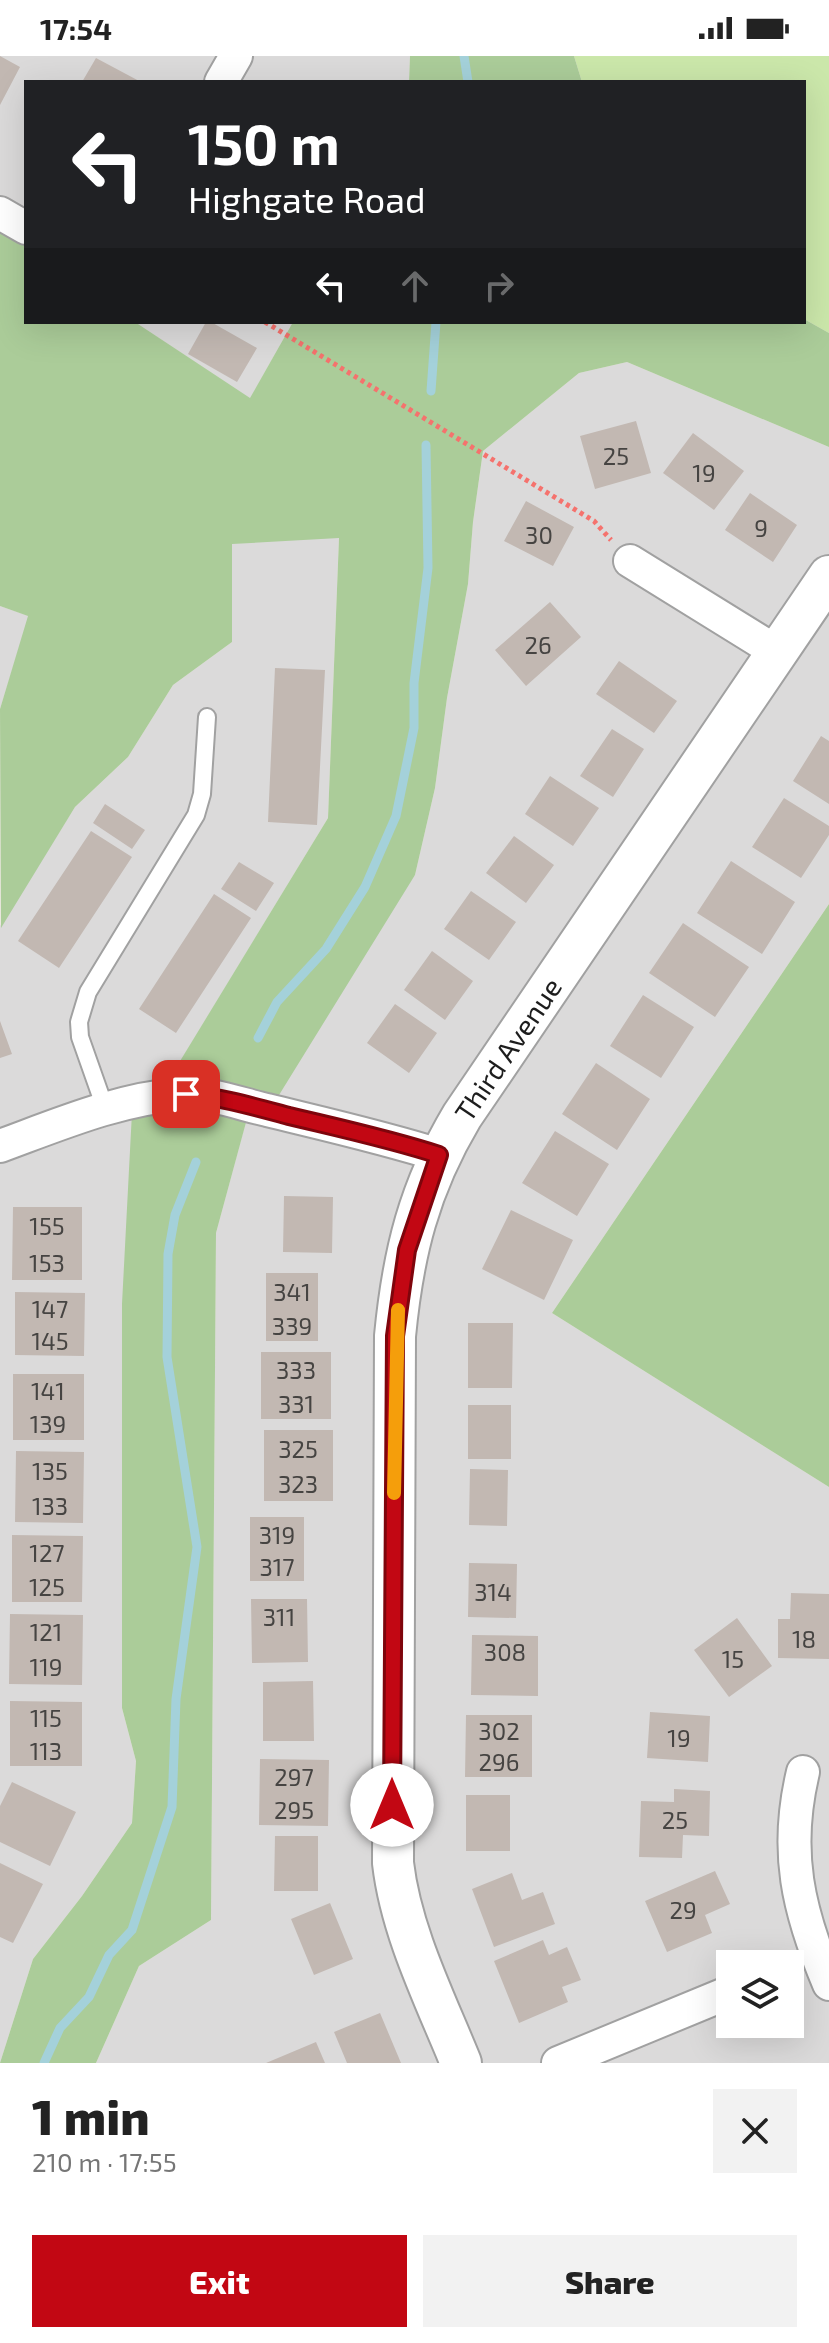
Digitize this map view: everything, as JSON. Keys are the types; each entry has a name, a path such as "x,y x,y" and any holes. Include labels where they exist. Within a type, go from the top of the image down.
{"street":[{"path":"222,80 236,56"},
{"path":"0,213 24,227"},
{"path":"630,561 777,652"},
{"name":"Third Avenue","path":"461,2063 400,1902 393,1863 395,1336 407,1250 439,1155 462,1116 829,576"},
{"path":"0,1146 105,1108 186,1094 208,1096 439,1155"},
{"path":"803,1772 793,1825 793,1859 812,1970"},
{"path":"558,2063 716,1998"}],"lane":[{"path":"105,1108 80,1037 79,1022 88,992 196,815 202,794 207,717"}],"path":[{"path":"268,324 594,521 630,561"}],"shaded area":[{"path":"0,56 410,56 409,80 24,80 24,225 0,210"},
{"path":"138,324 292,324 250,399"},
{"path":"627,362 829,447 829,904 552,1313 829,1487 829,2063 96,2063 139,1966 211,1920 216,1233 251,1103 415,875 435,788 447,698 468,584 483,451 579,373"},
{"path":"339,537 328,818 160,1095 132,1112 122,1708 136,1761 132,1823 82,1896 33,1959 0,2063 0,926 75,807 128,757 173,685 232,642 232,543"},
{"path":"0,606 29,616 0,709"}],"green space":[{"path":"410,56 574,56 581,80 409,80"},
{"path":"574,56 829,56 829,333 806,320 806,80 581,80"},
{"path":"0,210 24,225 24,324 138,324 250,398 292,324 806,324 806,320 829,333 829,447 627,362 579,373 483,451 468,584 447,698 435,788 415,875 271,1108 251,1104 216,1233 211,1920 139,1966 96,2063 0,2063 33,1959 82,1896 132,1823 136,1761 122,1708 122,1304 132,1112 160,1094 328,818 339,538 232,544 232,642 173,685 128,757 75,807 1,928 0,709 28,616 0,606"},
{"path":"829,904 829,1487 552,1313"}],"building":[{"path":"0,56 20,67 0,105"},
{"path":"96,58 137,80 83,80"},
{"path":"205,324 215,324 257,348 237,382 188,354"},
{"path":"636,421 651,473 595,489 580,436"},
{"path":"693,433 744,471 714,510 663,473"},
{"path":"750,493 797,525 773,562 725,530"},
{"path":"526,501 574,527 553,566 504,541"},
{"path":"550,602 581,637 526,686 495,650"},
{"path":"619,661 677,701 654,733 596,694"},
{"path":"275,668 325,670 317,825 268,822"},
{"path":"612,729 644,749 613,797 580,776"},
{"path":"821,736 829,741 829,804 793,781"},
{"path":"550,776 599,808 573,846 525,814"},
{"path":"784,798 829,826 829,835 801,878 752,847"},
{"path":"105,804 145,830 132,849 93,823"},
{"path":"91,831 132,857 59,968 18,941"},
{"path":"514,836 554,865 526,903 486,873"},
{"path":"731,861 795,902 762,954 697,913"},
{"path":"239,862 274,883 256,911 221,889"},
{"path":"471,891 516,922 489,960 444,929"},
{"path":"214,894 251,918 176,1033 139,1009"},
{"path":"683,923 749,967 715,1017 649,973"},
{"path":"432,951 473,981 445,1020 404,990"},
{"path":"643,995 694,1027 661,1078 610,1046"},
{"path":"395,1004 437,1033 409,1073 367,1043"},
{"path":"0,1021 12,1054 0,1058"},
{"path":"596,1063 650,1099 617,1150 562,1114"},
{"path":"555,1131 609,1164 577,1216 522,1183"},
{"path":"284,1196 333,1197 332,1253 283,1252"},
{"path":"13,1207 82,1207 82,1280 12,1280"},
{"path":"511,1210 573,1240 544,1300 482,1269"},
{"path":"266,1273 318,1273 318,1341 266,1341"},
{"path":"15,1292 85,1293 84,1356 15,1355"},
{"path":"468,1323 513,1323 512,1388 468,1388"},
{"path":"261,1352 331,1352 331,1419 261,1419"},
{"path":"13,1374 84,1374 84,1440 13,1440"},
{"path":"468,1405 511,1405 511,1459 468,1459"},
{"path":"264,1430 333,1430 333,1501 264,1501"},
{"path":"16,1451 84,1452 83,1523 15,1522"},
{"path":"470,1469 508,1470 507,1526 469,1525"},
{"path":"250,1517 304,1517 304,1581 250,1581"},
{"path":"12,1535 83,1536 82,1602 12,1602"},
{"path":"469,1563 517,1564 516,1618 468,1617"},
{"path":"791,1593 829,1594 829,1659 778,1658 778,1619 790,1619"},
{"path":"251,1599 307,1599 308,1662 252,1663"},
{"path":"10,1614 83,1615 82,1685 9,1684"},
{"path":"737,1618 772,1666 729,1697 694,1650"},
{"path":"472,1635 538,1636 538,1696 471,1695"},
{"path":"313,1681 314,1741 263,1741 263,1682"},
{"path":"10,1701 82,1702 82,1766 10,1766"},
{"path":"650,1712 710,1716 708,1762 647,1758"},
{"path":"466,1715 532,1715 532,1777 465,1777"},
{"path":"260,1759 329,1760 328,1826 259,1825"},
{"path":"12,1782 76,1812 50,1866 0,1842 0,1806"},
{"path":"674,1789 710,1791 709,1836 683,1835 682,1858 639,1857 641,1801 674,1802"},
{"path":"466,1795 510,1795 510,1851 466,1851"},
{"path":"275,1836 318,1836 318,1891 274,1891"},
{"path":"0,1863 43,1884 13,1943 0,1937"},
{"path":"715,1871 730,1904 705,1915 712,1933 667,1952 645,1901"},
{"path":"512,1873 522,1900 543,1892 555,1924 494,1947 472,1889"},
{"path":"330,1903 353,1959 314,1975 291,1919"},
{"path":"543,1940 549,1955 567,1947 581,1980 562,1987 568,2002 519,2023 494,1961"},
{"path":"380,2013 401,2063 347,2063 334,2032"},
{"path":"316,2042 325,2063 266,2063"}],"waterway":[{"path":"464,56 468,80"},
{"path":"431,391 436,324"},
{"path":"258,1038 277,1002 326,949 365,887 396,816 414,728 414,683 428,568 426,445"},
{"path":"44,2063 60,2028 89,1997 109,1955 132,1930 172,1807 176,1699 197,1547 167,1357 168,1254 175,1215 196,1162"}],"slow traffic":[{"path":"394,1493 395,1336 398,1310"}],"route":[{"path":"186,1094 208,1096 439,1155 407,1250 395,1336 392,1805"}]}
